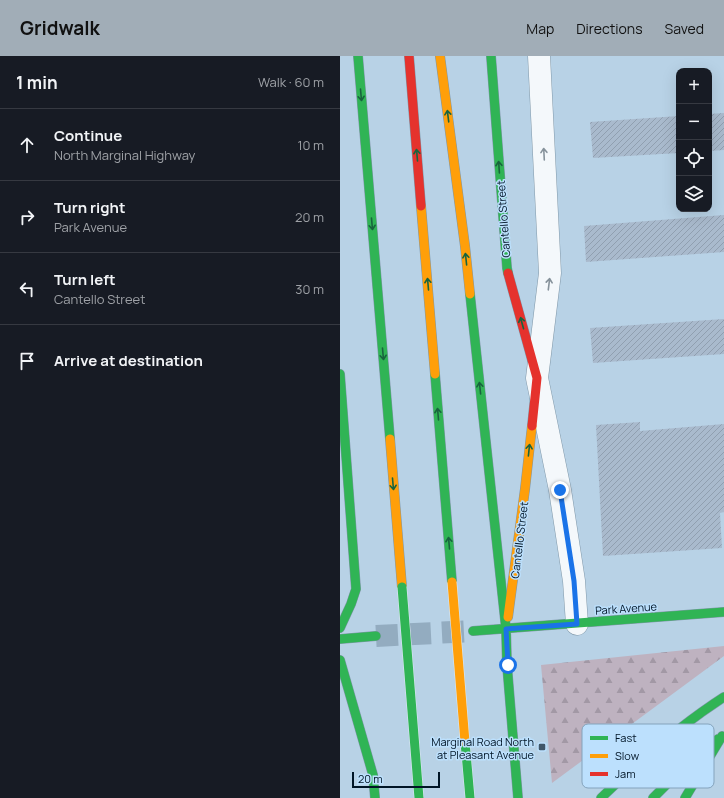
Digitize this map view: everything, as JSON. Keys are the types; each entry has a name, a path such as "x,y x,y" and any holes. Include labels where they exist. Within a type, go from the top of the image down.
{"main road":[{"path":"358,56 419,798"},
{"path":"409,56 470,798"},
{"path":"440,56 465,246 506,629 518,798"},
{"name":"Cantello Street","path":"491,56 507,268 537,378 513,587 506,629"},
{"path":"340,374 356,589 340,628"},
{"name":"Park Avenue","path":"473,631 724,612"},
{"path":"340,639 376,636"},
{"path":"340,660 373,775 375,798"},
{"path":"686,724 706,708 724,697"},
{"path":"714,743 723,736"},
{"path":"714,751 723,736"},
{"path":"601,798 611,788"},
{"path":"653,798 663,788"},
{"path":"685,798 691,788"}],"street":[{"name":"Cantello Street","path":"539,56 550,272 537,378 560,490 574,581 577,624"}],"green space":[{"path":"724,646 724,656 632,724 582,724 582,761 552,783 541,665"}],"building":[{"path":"724,113 724,150 712,151 712,114"},
{"path":"676,116 676,153 593,158 590,122"},
{"path":"724,215 724,252 586,262 584,226"},
{"path":"724,319 724,354 593,363 590,328"},
{"path":"640,422 640,431 724,424 724,512 720,513 722,548 603,556 596,425"}],"tunnel":[{"path":"376,636 473,631"}],"traffic: fast":[{"path":"358,56 390,439"},
{"path":"491,56 508,273"},
{"path":"470,294 506,629"},
{"path":"340,374 356,589 340,628"},
{"path":"435,374 452,582"},
{"path":"402,587 419,798"},
{"path":"473,631 724,612"},
{"path":"506,629 507,665 518,798"},
{"path":"340,639 376,636"},
{"path":"340,660 373,775 375,798"},
{"path":"686,724 724,697"},
{"path":"714,749 722,736"},
{"path":"714,742 718,739"},
{"path":"465,742 470,798"},
{"path":"601,798 612,788"},
{"path":"653,798 663,788"},
{"path":"685,798 691,788"}],"traffic: slow":[{"path":"440,56 470,294"},
{"path":"421,206 435,374"},
{"path":"508,617 532,426"},
{"path":"390,439 402,587"},
{"path":"452,582 465,742"}],"traffic: jam":[{"path":"409,56 421,206"},
{"path":"508,273 537,378 532,426"}],"place":[{"name":"Marginal Road North at Pleasant Avenue","path":"542,747"}],"route":[{"path":"508,665 506,629 577,624 574,581 560,490"}]}
